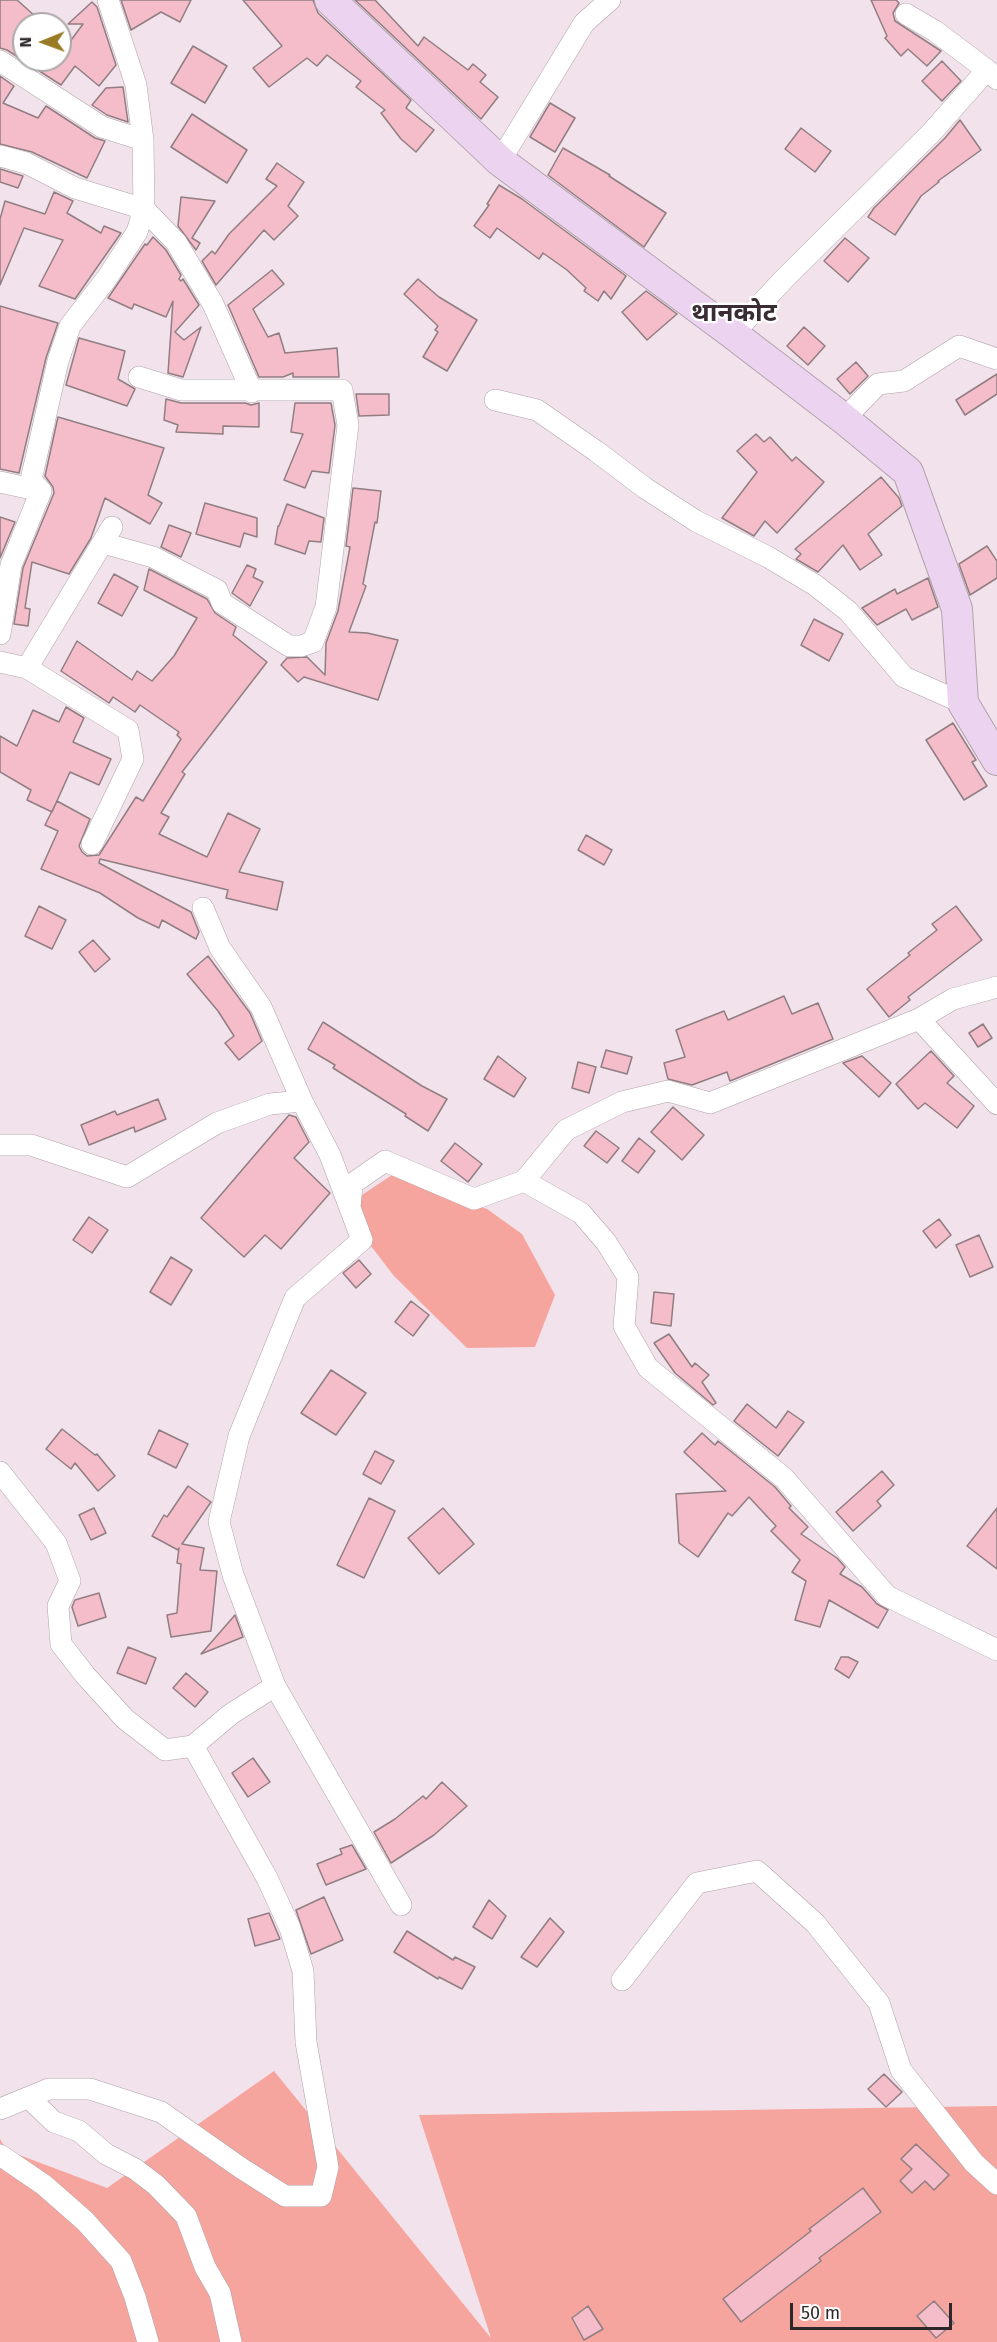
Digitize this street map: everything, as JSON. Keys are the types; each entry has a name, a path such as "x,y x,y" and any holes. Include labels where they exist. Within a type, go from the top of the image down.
{"street":[{"path":"41,491 31,480 58,361 70,326 107,278 137,232 144,209 144,140 136,85 108,0"},
{"path":"330,0 500,161 733,334 844,419 908,472 957,609 963,703 997,760"},
{"path":"500,161 584,23 610,0"},
{"path":"733,334 784,279 992,74 935,31 906,14"},
{"path":"0,61 102,128 144,140"},
{"path":"0,156 26,163 75,188 144,209 176,242 213,304 252,392"},
{"path":"844,419 878,384 904,381 959,346 997,359"},
{"path":"27,668 108,535 217,590 222,603 289,646 301,646 313,642 326,607 348,425 342,390 252,392 181,390 139,377"},
{"path":"495,400 537,410 687,516 768,557 815,585 848,611 904,677 963,703"},
{"path":"0,482 41,491"},
{"path":"0,634 11,565 41,491"},
{"path":"0,662 27,668 128,730 134,759 92,844"},
{"path":"203,908 220,948 261,1007 302,1101 330,1155 362,1240"},
{"path":"362,1240 350,1208 352,1184 385,1161 474,1199 524,1181 566,1130 622,1102 668,1091 710,1103 919,1019 953,999 997,987"},
{"path":"919,1019 997,1104"},
{"path":"0,1145 31,1145 127,1177 217,1123 270,1104 302,1101"},
{"path":"524,1181 581,1214 606,1242 628,1277 624,1326 648,1368 784,1478 887,1596 997,1650"},
{"path":"362,1240 295,1298 240,1436 219,1522 233,1575 275,1686 401,1905"},
{"path":"0,1472 56,1544 70,1581 58,1606 61,1644 125,1719 165,1750 194,1746 231,1714 275,1686"},
{"path":"0,2109 49,2090 90,2089 161,2112 285,2196 321,2196 328,2167 306,2042 303,1971 290,1928 267,1878 194,1746"},
{"path":"622,1980 697,1882 757,1871 815,1923 879,2003 900,2070 974,2163 997,2184"},
{"path":"29,2098 54,2122 79,2131 106,2154 142,2174 186,2216 205,2267 220,2293 231,2342"},
{"path":"0,2155 44,2185 84,2221 121,2261 135,2297 148,2342"}],"shaded area":[{"path":"392,1175 487,1209 522,1234 555,1295 535,1347 467,1348 394,1276 351,1220 356,1199"},
{"path":"274,2071 491,2338 419,2115 997,2106 997,2342 0,2342 0,2139 6,2150 107,2188"}],"building":[{"path":"0,0 17,0 30,12 12,12 12,53 0,48"},
{"path":"121,0 191,0 180,22 161,12 131,30"},
{"path":"243,0 313,0 318,13 411,100 406,108 434,130 416,152 401,139 381,113 385,110 356,87 361,81 327,55 317,66 307,58 269,87 253,68 282,46"},
{"path":"355,0 375,0 418,46 424,37 468,70 473,64 486,75 480,82 498,97 481,119"},
{"path":"871,0 896,0 899,3 893,13 895,21 941,51 927,66 908,49 901,56 885,38 887,36"},
{"path":"92,2 97,7 116,65 99,86 75,66 72,70 72,39 83,24 72,24 72,20"},
{"path":"193,46 227,66 205,103 171,83"},
{"path":"942,61 961,81 942,101 922,81"},
{"path":"41,72 71,72 61,85"},
{"path":"0,76 14,86 3,103 38,118 46,106 95,138 105,141 87,178 32,152 0,144"},
{"path":"123,87 128,122 107,115 92,105 106,88"},
{"path":"550,103 575,118 555,152 530,137"},
{"path":"192,114 247,150 227,183 171,147"},
{"path":"960,120 981,150 921,196 895,235 868,217 874,208 945,138"},
{"path":"801,128 831,151 815,172 785,149"},
{"path":"563,148 610,175 666,213 644,247 548,175"},
{"path":"277,163 304,182 288,206 298,216 274,240 264,230 216,285 202,261 212,251 215,254 229,234 277,186 266,179"},
{"path":"0,169 23,176 18,188 0,182"},
{"path":"499,185 522,199 626,276 611,299 604,291 598,301 584,291 586,288 567,270 543,253 539,259 497,228 490,238 474,226 489,205 487,204"},
{"path":"54,192 73,201 67,213 101,233 104,226 121,233 75,299 39,286 63,240 24,228 0,285 0,219 5,201 45,214"},
{"path":"181,197 215,201 192,238 200,243 196,250 178,226"},
{"path":"153,237 166,250 181,275 179,279 181,281 183,279 199,305 175,332 184,340 201,327 183,377 168,373 173,301 166,317 134,304 132,309 108,298 145,244 147,245"},
{"path":"845,238 869,258 848,282 824,261"},
{"path":"272,270 284,284 253,309 268,337 279,333 285,353 337,348 339,377 293,377 293,373 283,377 259,377 228,305"},
{"path":"418,279 439,297 477,320 447,371 423,357 438,332 435,330 438,326 404,294"},
{"path":"646,291 677,314 647,340 622,312"},
{"path":"0,306 58,323 46,358 19,473 0,469"},
{"path":"804,327 825,346 808,365 787,346"},
{"path":"79,338 125,351 118,379 135,389 127,406 66,385"},
{"path":"856,362 868,376 850,394 837,379"},
{"path":"997,374 997,394 965,415 956,400"},
{"path":"356,394 389,394 389,415 359,416"},
{"path":"166,399 181,403 245,403 251,405 259,403 259,427 223,426 223,434 176,432 178,425 164,420"},
{"path":"295,403 331,403 335,425 329,473 312,471 305,488 284,480 303,434 291,432"},
{"path":"58,417 164,448 148,495 162,503 150,524 105,498 91,538 69,574 32,562 25,608 30,609 28,626 14,624 23,568 54,493 53,487 45,476"},
{"path":"756,434 764,442 770,437 792,461 796,457 824,482 777,533 765,521 754,536 722,518 757,472 737,451"},
{"path":"881,477 899,498 902,506 868,534 882,555 860,570 843,545 818,572 796,559 801,554 795,549"},
{"path":"353,488 381,491 377,523 375,522 363,584 366,586 349,632 367,633 398,640 378,700 304,677 298,682 281,665 287,658 307,657 325,675 326,643 338,611 350,547 346,546"},
{"path":"205,503 257,518 257,537 244,533 240,547 196,534"},
{"path":"287,504 324,518 321,542 309,541 305,554 275,544 278,526"},
{"path":"0,517 15,522 0,558"},
{"path":"169,525 191,533 181,557 161,547"},
{"path":"987,546 997,561 997,578 970,595 959,564"},
{"path":"247,565 256,569 253,577 263,582 250,606 232,593"},
{"path":"149,569 207,599 215,613 236,627 233,635 267,662 182,772 185,774 161,813 169,817 159,834 207,857 228,813 260,829 239,872 283,882 277,910 226,898 228,890 100,859 99,863 191,912 199,932 196,939 162,920 159,928 138,918 100,893 41,869 58,831 45,825 57,801 90,819 79,846 87,856 99,855 136,797 143,801 181,739 177,735 179,732 140,705 135,712 113,697 109,703 61,671 77,641 132,680 137,671 152,681 174,656 197,618 144,590"},
{"path":"114,574 138,587 122,616 98,603"},
{"path":"928,578 938,607 912,620 906,609 877,625 862,608 895,589 897,594"},
{"path":"814,619 843,634 829,661 801,645"},
{"path":"66,707 84,718 73,742 111,759 99,785 70,772 52,812 27,800 31,790 0,772 0,736 17,746 33,710 59,722"},
{"path":"953,723 976,760 972,762 987,786 964,800 926,740"},
{"path":"586,835 612,850 604,865 578,850"},
{"path":"39,906 66,920 52,949 25,936"},
{"path":"956,906 982,940 908,997 910,1000 889,1017 867,989 937,930 932,924"},
{"path":"93,940 110,959 95,972 79,952"},
{"path":"208,956 250,1013 262,1041 239,1060 225,1043 234,1036 218,1011 187,974"},
{"path":"784,996 792,1014 818,1003 833,1039 730,1081 727,1072 692,1085 668,1079 664,1063 685,1057 676,1030 724,1011 728,1020"},
{"path":"323,1022 422,1086 447,1099 428,1131 405,1116 406,1114 333,1068 335,1065 308,1049"},
{"path":"983,1024 992,1038 978,1047 969,1033"},
{"path":"606,1050 632,1057 627,1074 601,1067"},
{"path":"931,1051 954,1076 947,1083 974,1106 957,1128 925,1103 918,1109 896,1084"},
{"path":"498,1056 526,1078 514,1097 484,1079"},
{"path":"862,1056 891,1083 879,1097 843,1063"},
{"path":"578,1062 596,1067 589,1093 572,1088"},
{"path":"158,1099 166,1119 135,1132 134,1127 89,1145 81,1125 115,1111 117,1115"},
{"path":"673,1107 704,1135 682,1160 651,1132"},
{"path":"289,1115 296,1117 309,1142 294,1158 330,1193 281,1249 265,1235 244,1257 201,1218"},
{"path":"596,1131 619,1148 607,1163 584,1146"},
{"path":"639,1138 655,1151 638,1173 622,1161"},
{"path":"455,1143 482,1164 468,1182 441,1161"},
{"path":"89,1217 108,1230 92,1253 73,1240"},
{"path":"939,1219 951,1235 936,1248 923,1231"},
{"path":"979,1235 993,1267 970,1277 956,1245"},
{"path":"171,1257 192,1270 171,1305 150,1292"},
{"path":"359,1260 371,1274 356,1288 343,1273"},
{"path":"654,1292 674,1294 671,1326 651,1323"},
{"path":"411,1301 429,1315 413,1336 395,1322"},
{"path":"669,1334 692,1367 695,1363 709,1375 702,1382 716,1403 713,1405 675,1373 654,1343"},
{"path":"331,1370 366,1393 336,1435 301,1413"},
{"path":"747,1404 776,1428 788,1411 804,1422 778,1456 734,1421"},
{"path":"62,1429 95,1455 97,1454 115,1476 98,1491 75,1463 71,1469 46,1449"},
{"path":"159,1430 188,1444 176,1468 148,1454"},
{"path":"702,1433 715,1445 718,1441 775,1487 791,1506 789,1508 808,1527 801,1534 837,1558 845,1567 840,1574 862,1587 877,1604 888,1610 878,1628 829,1600 820,1627 795,1620 806,1581 792,1572 800,1560 771,1531 776,1526 749,1497 732,1516 728,1513 698,1557 679,1543 676,1494 726,1491 684,1452"},
{"path":"375,1451 394,1461 381,1484 363,1474"},
{"path":"882,1471 894,1485 877,1501 881,1506 853,1531 836,1512"},
{"path":"188,1486 211,1502 182,1544 204,1548 200,1570 217,1571 211,1631 171,1637 167,1615 177,1613 181,1564 177,1563 179,1548 178,1550 152,1536 164,1515 167,1517"},
{"path":"369,1498 395,1511 364,1578 337,1565"},
{"path":"94,1508 106,1533 91,1540 79,1515"},
{"path":"443,1508 474,1544 439,1574 408,1538"},
{"path":"997,1508 997,1569 967,1546"},
{"path":"99,1593 106,1617 78,1626 72,1607 75,1600"},
{"path":"235,1615 243,1637 201,1654"},
{"path":"128,1647 156,1658 146,1684 117,1673"},
{"path":"841,1657 848,1657 858,1662 849,1678 835,1669"},
{"path":"186,1673 208,1692 195,1707 173,1688"},
{"path":"253,1758 270,1782 248,1797 232,1773"},
{"path":"442,1782 467,1806 434,1835 391,1863 374,1832 395,1819 423,1796 426,1799"},
{"path":"352,1845 366,1869 326,1885 317,1864 342,1854 340,1849"},
{"path":"324,1897 343,1940 311,1954 296,1910"},
{"path":"489,1900 506,1916 492,1939 473,1927"},
{"path":"269,1913 280,1939 255,1946 248,1919"},
{"path":"550,1918 564,1932 537,1967 521,1957"},
{"path":"407,1931 453,1960 455,1957 475,1967 462,1989 439,1977 438,1979 394,1952"},
{"path":"884,2074 902,2092 886,2107 868,2089"},
{"path":"916,2144 949,2175 934,2190 925,2181 912,2193 900,2181 912,2169 901,2159"},
{"path":"863,2188 881,2212 819,2258 821,2261 741,2322 723,2299"},
{"path":"934,2301 954,2323 936,2338 917,2316"},
{"path":"588,2306 603,2329 584,2340 572,2318"}],"district":[{"name":"थानकोट","path":"734,314"}]}
